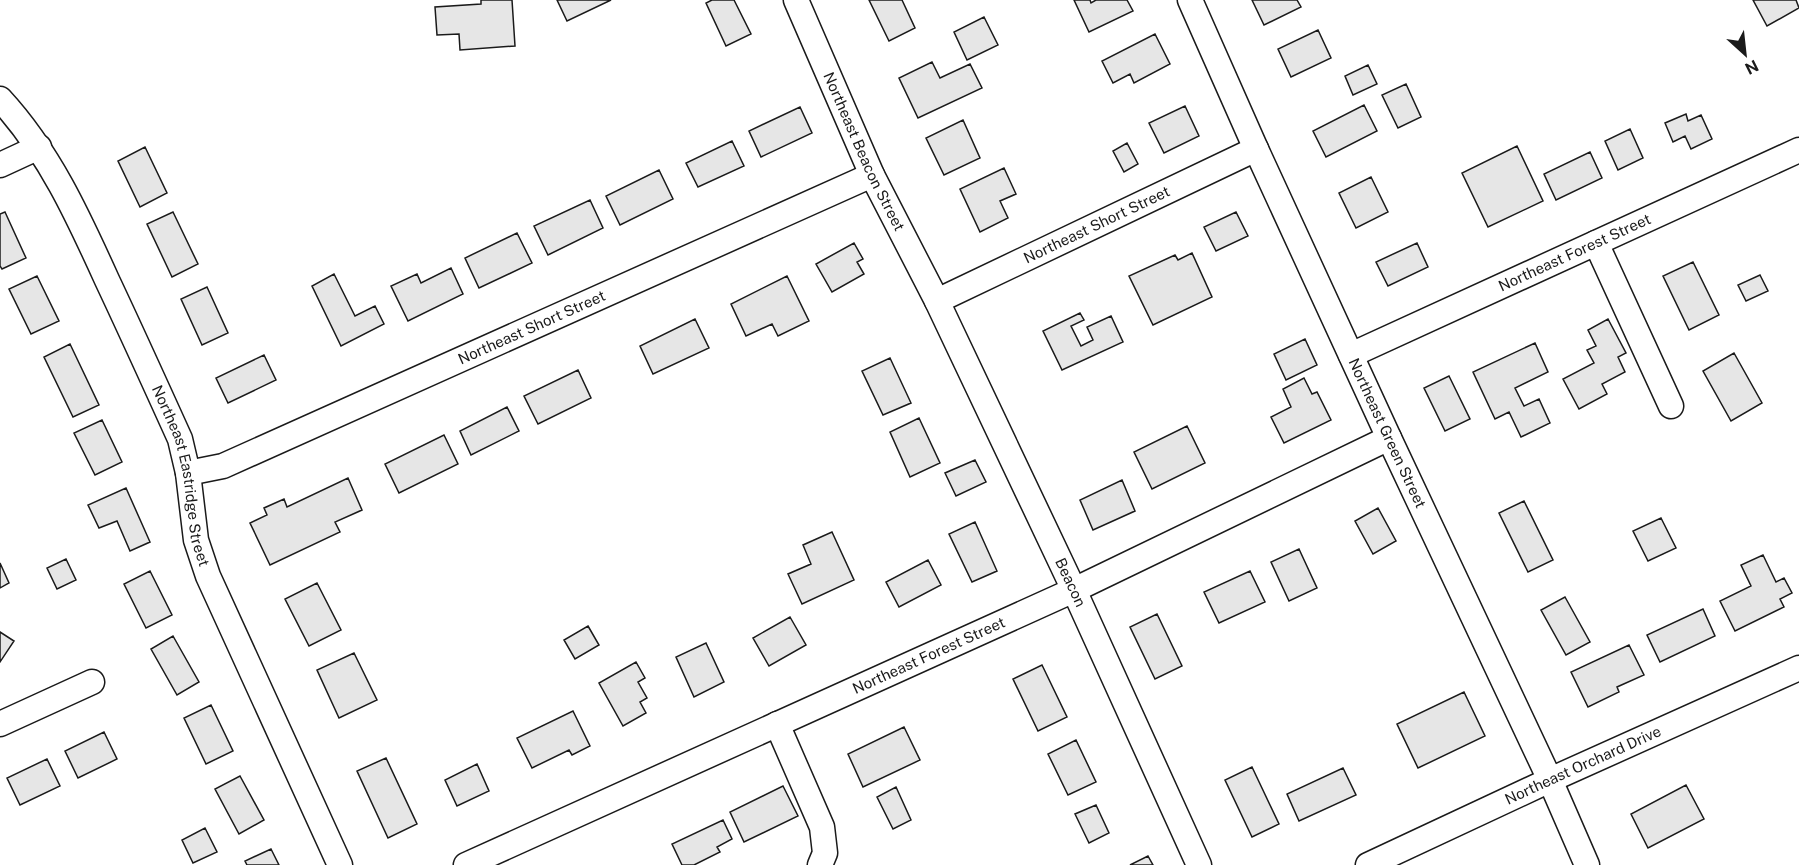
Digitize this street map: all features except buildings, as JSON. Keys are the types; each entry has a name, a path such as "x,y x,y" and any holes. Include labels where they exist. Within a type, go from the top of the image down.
{"street":[{"name":"Northeast Beacon Street","path":"796,0 872,176 937,301"},
{"name":"Northeast Green Street","path":"1190,0 1256,149 1550,780 1587,865"},
{"name":"Northeast Eastridge Street","path":"0,99 39,147 66,193 180,439 188,473 196,540 208,576 340,865"},
{"path":"0,165 39,147"},
{"name":"Northeast Short Street","path":"937,301 1256,149"},
{"name":"Northeast Forest Street","path":"1351,355 1799,150"},
{"name":"Northeast Short Street","path":"188,473 223,466 872,176"},
{"path":"1596,243 1671,406"},
{"name":"Beacon","path":"937,301 1074,590 1199,865"},
{"name":"Northeast Forest Street","path":"466,865 1074,590 1389,438"},
{"name":"Northeast Orchard Drive","path":"1368,865 1550,780 1799,669"},
{"path":"0,724 92,682"},
{"path":"777,724 822,827 825,853 820,865"}]}
